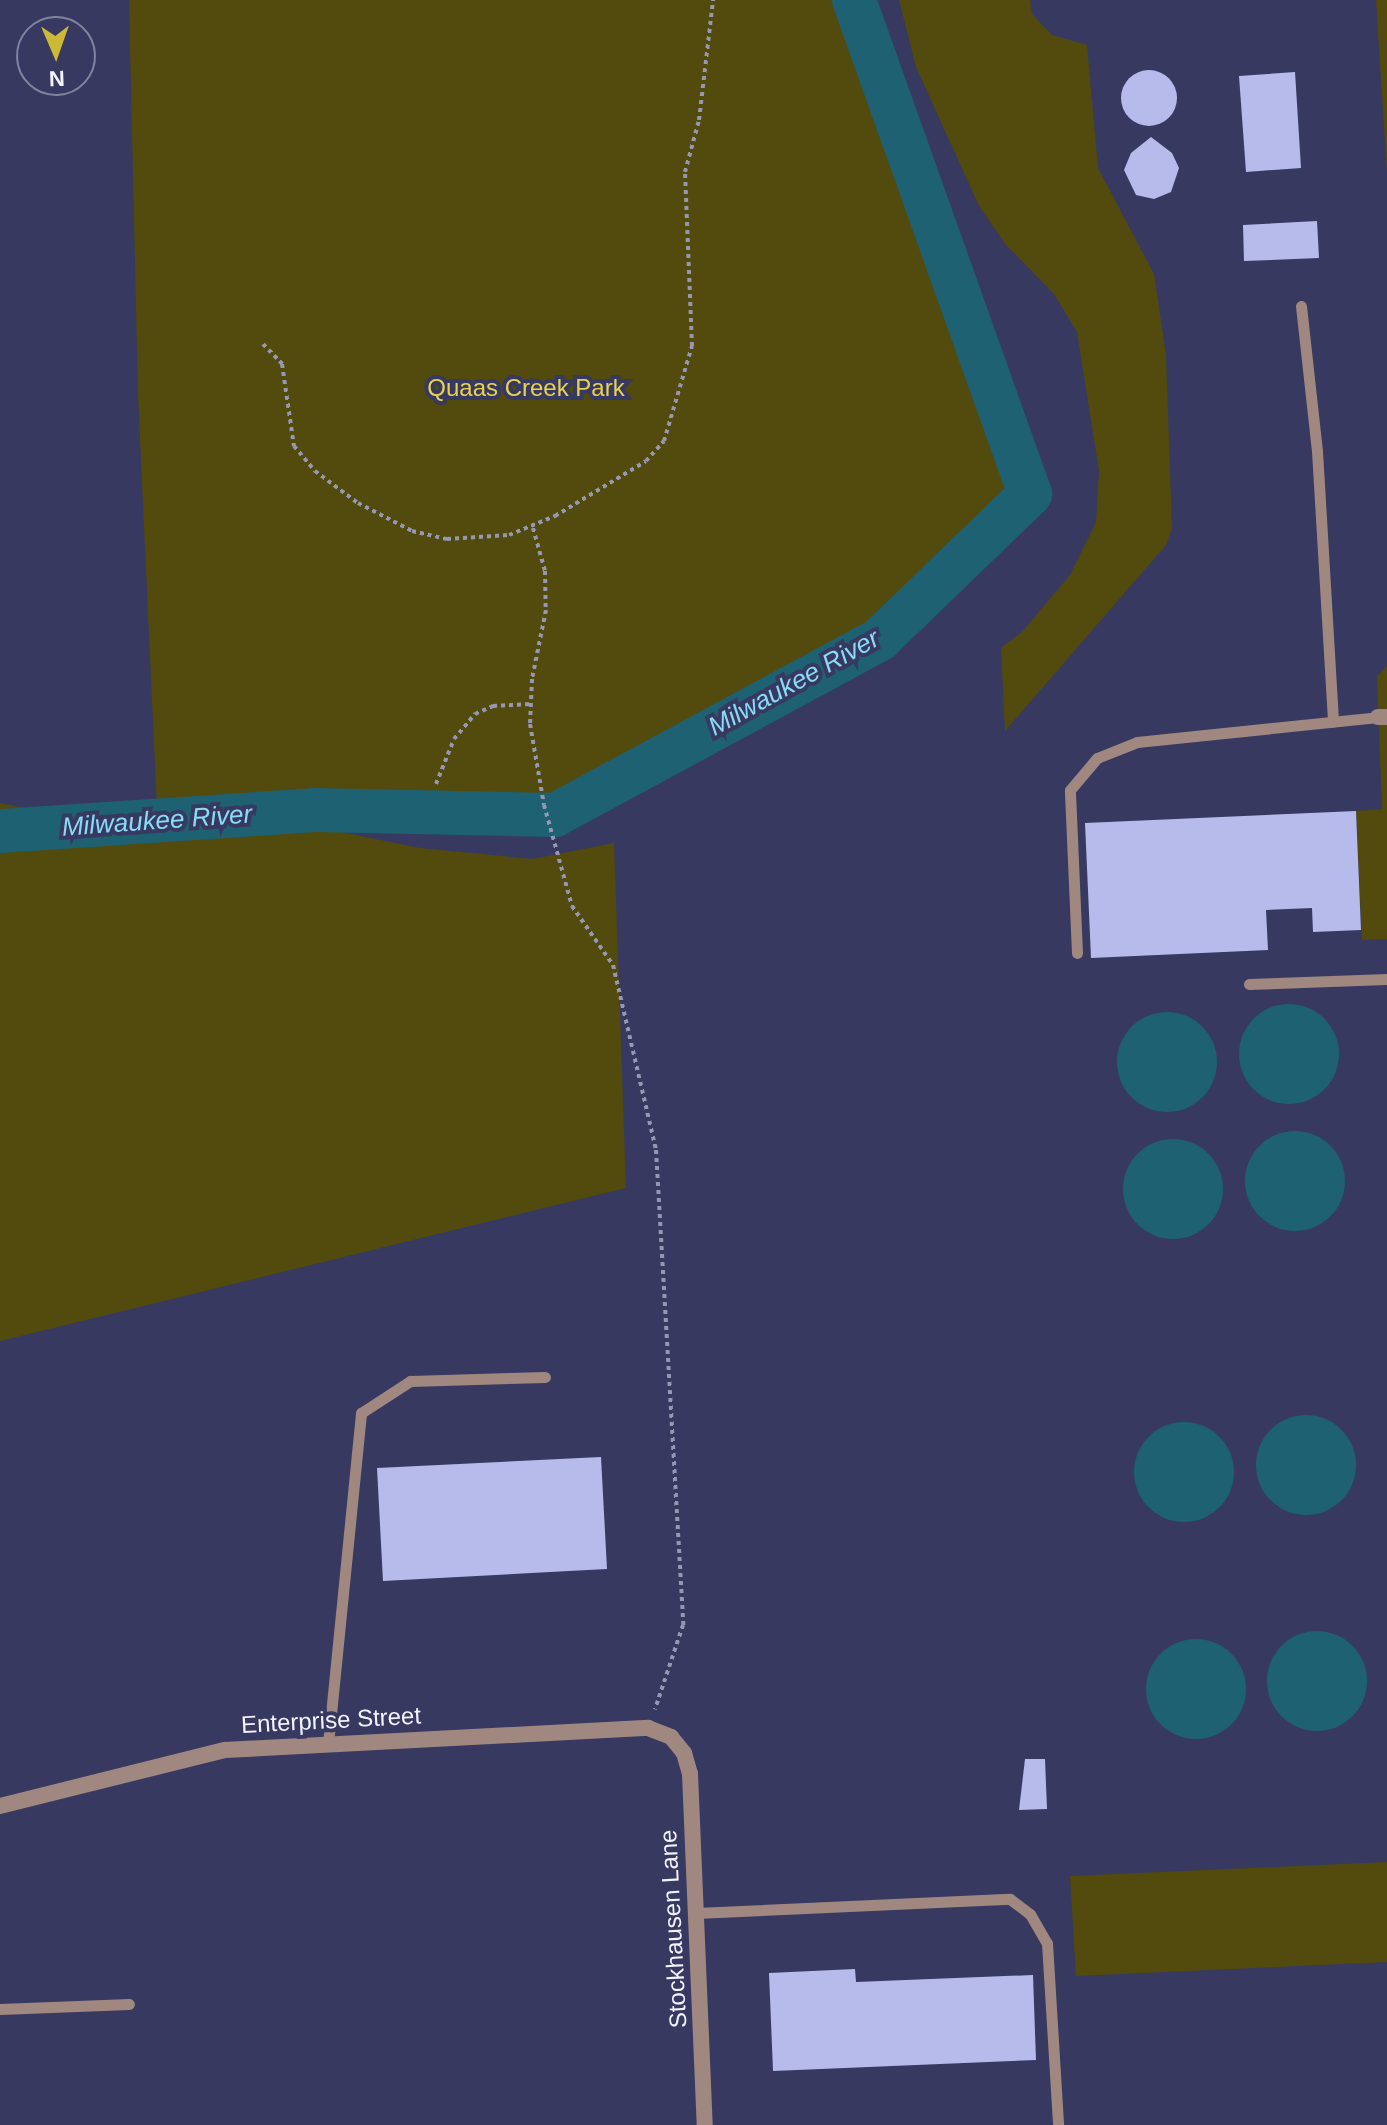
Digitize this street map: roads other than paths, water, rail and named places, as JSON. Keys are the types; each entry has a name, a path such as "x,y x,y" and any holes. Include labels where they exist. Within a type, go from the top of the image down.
{"street":[{"name":"Enterprise Street","path":"0,1806 225,1750 648,1728 671,1737"},
{"name":"Stockhausen Lane","path":"671,1737 684,1753 690,1774 705,2125"}],"lane":[{"path":"1301,306 1317,451 1333,722"},
{"path":"1077,953 1070,790 1097,758 1137,742 1383,717"},
{"path":"1249,984 1387,979"},
{"path":"328,1744 361,1413 410,1381 545,1377"},
{"path":"696,1913 1010,1899 1030,1914 1047,1943 1058,2125"},
{"path":"0,2009 129,2004"}],"water":[{"path":"1289,1004 1308,1008 1325,1018 1335,1035 1339,1054 1335,1073 1325,1090 1308,1100 1289,1104 1270,1100 1253,1090 1243,1073 1239,1054 1243,1035 1253,1018 1270,1008"},
{"path":"1167,1012 1186,1015 1203,1026 1214,1043 1217,1062 1214,1081 1203,1098 1186,1109 1167,1112 1148,1109 1131,1098 1120,1081 1117,1062 1120,1043 1131,1026 1148,1015"},
{"path":"1295,1131 1314,1135 1331,1145 1341,1162 1345,1181 1341,1200 1331,1217 1314,1227 1295,1231 1276,1227 1259,1217 1249,1200 1245,1181 1249,1162 1259,1145 1276,1135"},
{"path":"1173,1139 1192,1143 1209,1153 1219,1170 1223,1189 1219,1208 1209,1225 1192,1235 1173,1239 1154,1235 1137,1225 1127,1208 1123,1189 1127,1170 1137,1153 1154,1143"},
{"path":"1306,1415 1325,1419 1342,1429 1352,1446 1356,1465 1352,1484 1342,1501 1325,1511 1306,1515 1287,1511 1270,1501 1260,1484 1256,1465 1260,1446 1270,1429 1287,1419"},
{"path":"1184,1422 1203,1425 1220,1436 1231,1453 1234,1472 1231,1491 1220,1508 1203,1519 1184,1522 1165,1519 1148,1508 1137,1491 1134,1472 1137,1453 1148,1436 1165,1425"},
{"path":"1317,1631 1336,1634 1353,1645 1364,1662 1367,1681 1364,1700 1353,1717 1336,1728 1317,1731 1298,1728 1281,1717 1270,1700 1267,1681 1270,1662 1281,1645 1298,1634"},
{"path":"1196,1639 1215,1642 1232,1653 1243,1670 1246,1689 1243,1708 1232,1725 1215,1736 1196,1739 1177,1736 1160,1725 1149,1708 1146,1689 1149,1670 1160,1653 1177,1642"}],"waterway":[{"name":"Milwaukee River","path":"0,831 314,810 555,815 880,639 1030,494 854,0"}],"park label":[{"name":"Quaas Creek Park","path":"526,388"}]}
